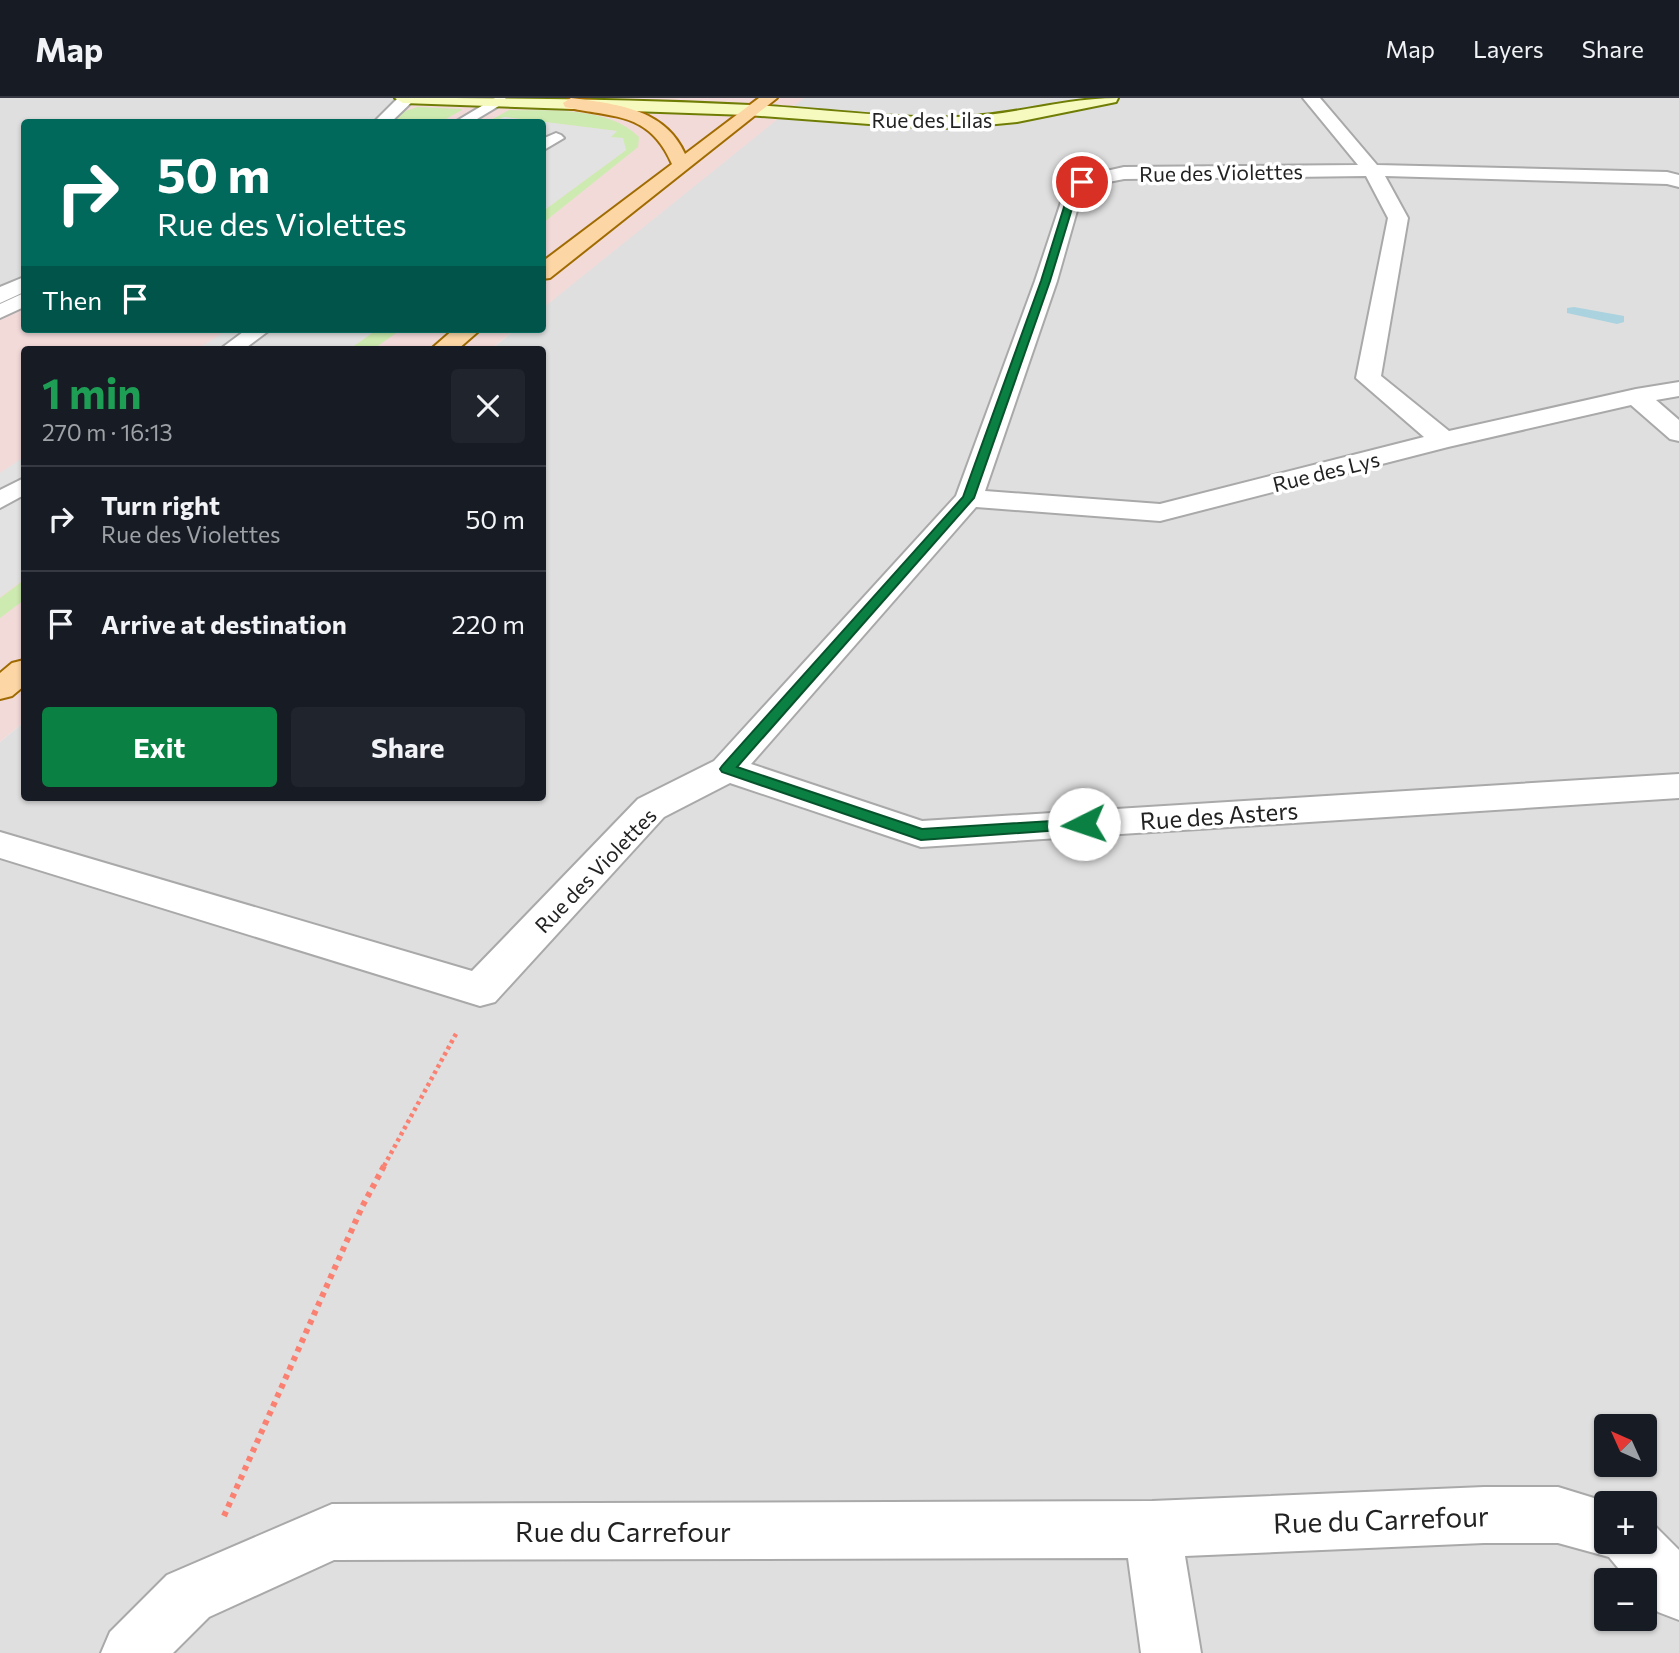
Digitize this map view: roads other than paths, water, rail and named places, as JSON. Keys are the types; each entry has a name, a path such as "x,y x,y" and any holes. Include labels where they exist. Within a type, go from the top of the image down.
{"main road":[{"path":"546,270 769,98"},
{"path":"571,103 613,109 655,123 676,148 682,166"},
{"path":"447,346 464,333"},
{"path":"0,689 21,672"}],"street":[{"name":"Rue des Lilas","path":"406,98 753,110 867,120 983,121 1070,109 1110,98"},
{"path":"385,119 406,98"},
{"path":"1311,98 1372,170 1398,218 1368,378 1444,440"},
{"name":"Rue des Violettes","path":"0,845 480,990 652,808 727,769 969,498 1046,281 1073,191 1082,182 1124,173 1372,170 1667,178 1679,181"},
{"path":"0,296 21,286"},
{"name":"Rue des Lys","path":"969,498 1160,513 1444,440 1636,396 1679,389"},
{"path":"1636,396 1679,433"},
{"name":"Rue des Asters","path":"727,769 921,834 1679,786"},
{"name":"Rue du Carrefour","path":"131,1653 188,1596 332,1532 1153,1529 1484,1514 1558,1515 1594,1526"},
{"path":"1153,1529 1171,1653"},
{"path":"1643,1554 1679,1591"}],"lane":[{"path":"467,119 500,101"},
{"path":"0,312 21,301"},
{"path":"235,346 255,333"},
{"path":"0,500 21,487"}],"water":[{"path":"1567,308 1624,316 1624,322 1617,324 1567,313"}]}
